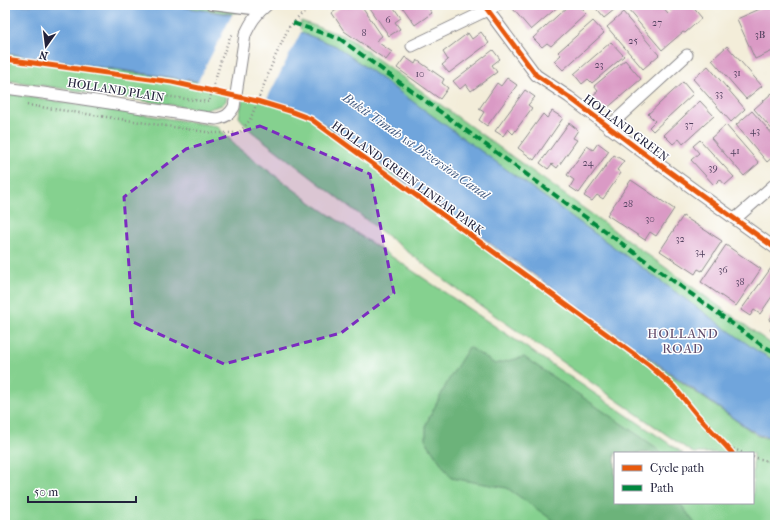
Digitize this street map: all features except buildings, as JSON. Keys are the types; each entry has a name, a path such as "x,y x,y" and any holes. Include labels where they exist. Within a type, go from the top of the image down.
{"street":[{"path":"235,95 245,35 256,15 267,5"},
{"path":"412,46 486,8 498,5"},
{"name":"HOLLAND GREEN","path":"486,8 536,75 569,97 609,128 775,248"},
{"name":"HOLLAND GREEN","path":"609,128 687,55"},
{"name":"HOLLAND PLAIN","path":"5,88 43,92 216,119 230,114 234,107 235,95"},
{"path":"736,219 775,184"}],"lane":[{"path":"211,6 256,15"}],"path":[{"path":"20,104 213,133 239,133 250,120 259,101 288,27 311,5"},
{"path":"209,102 221,60 233,32"},
{"path":"205,89 212,89 259,101"},
{"path":"721,441 731,452"},
{"path":"726,446 741,452"},
{"path":"754,457 775,463"}],"highlighted area":[{"path":"260,126 370,174 394,293 341,333 224,364 133,322 124,197 186,149"}],"green space":[{"path":"169,5 243,5 234,14"},
{"path":"301,21 347,37 775,346 775,361 757,351 336,46 300,32"},
{"path":"5,54 196,82 227,92 226,101 222,105 205,110 5,80"},
{"path":"5,93 217,126 238,148 312,203 682,452 614,452 614,504 754,504 754,452 692,452 451,285 251,131 239,117 243,96 266,102 267,100 292,107 312,117 542,284 758,436 775,440 775,525 5,525"},
{"path":"469,347 495,364 524,357 657,448 659,452 614,452 614,504 681,504 696,525 565,525 554,521 507,488 451,478 426,441 426,424 449,379"}],"water":[{"name":"Bukit Timah 1st Diversion Canal","path":"5,5 169,5 234,15 300,32 336,46 757,351 775,361 775,438 759,435 736,420 313,116 292,106 196,81 5,53"}],"pier":[{"path":"233,13 302,30 266,101 197,83"}],"marked path":[{"path":"293,23 340,39 763,346 775,352"}],"cycle path":[{"path":"484,5 536,75 569,97 775,248"},
{"name":"HOLLAND GREEN LINEAR PARK","path":"5,59 172,82 257,101 311,119 649,365 674,387 697,415 731,452"}],"district":[{"name":"HOLLAND ROAD","path":"683,340"}]}
